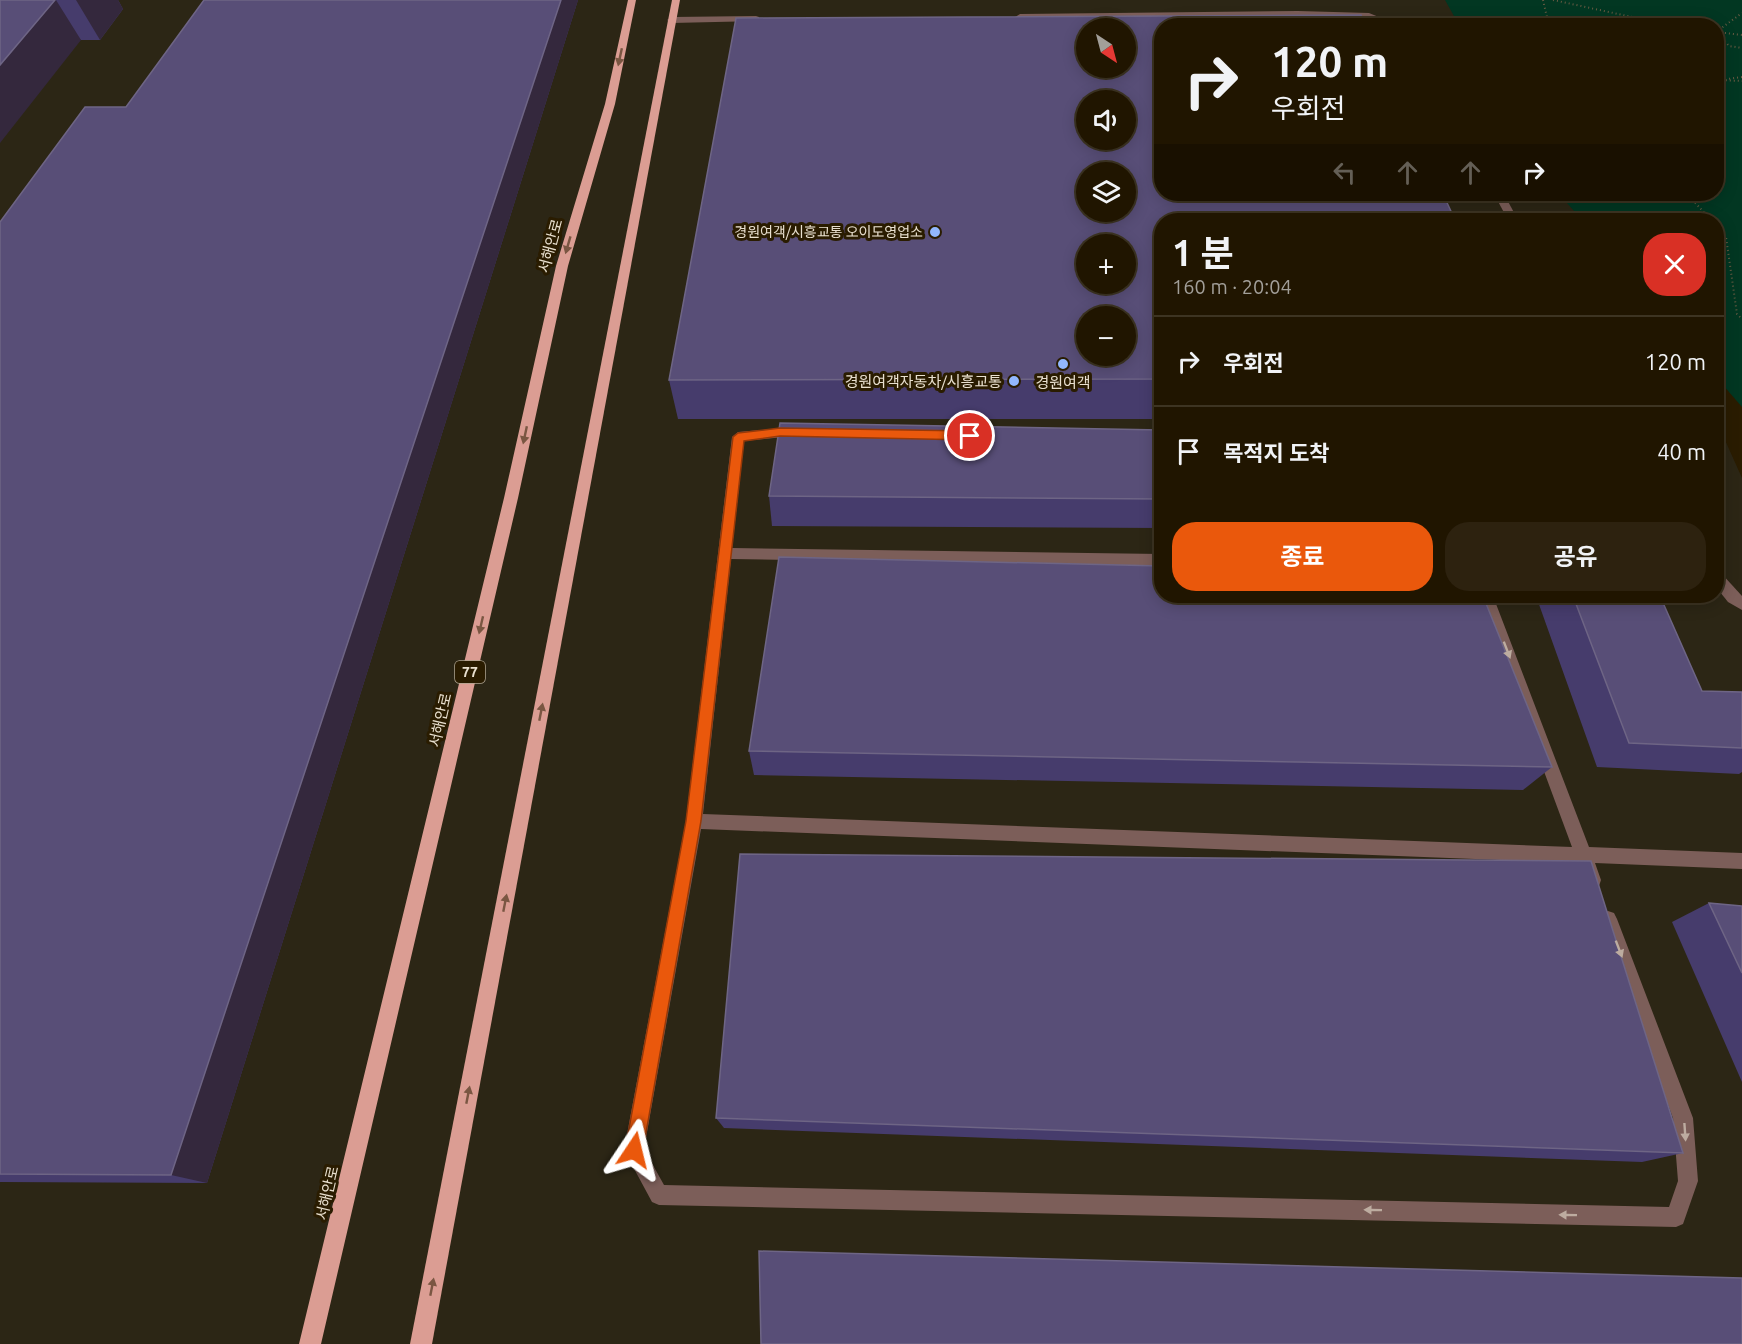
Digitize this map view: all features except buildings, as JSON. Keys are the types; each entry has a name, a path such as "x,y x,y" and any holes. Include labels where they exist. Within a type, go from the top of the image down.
{"main road":[{"name":"서해안로","path":"310,1344 512,498 562,266 610,104 632,0"},
{"path":"421,1344 676,0"}],"street":[{"path":"1014,17 1298,14 1375,18"},
{"path":"672,20 766,19"},
{"path":"816,433 780,432 738,437 694,821 634,1150 659,1195 1676,1217 1688,1181 1683,1118 1489,603"},
{"path":"725,553 1154,560"},
{"path":"1724,587 1733,598 1742,604"},
{"path":"694,821 1742,861"}],"path":[{"path":"1543,0 1547,18"},
{"path":"1553,0 1629,18"},
{"path":"1724,26 1742,13"},
{"path":"1724,33 1742,35"},
{"path":"1724,41 1729,46 1742,48"},
{"path":"1724,80 1742,79"},
{"path":"1693,201 1705,213"},
{"path":"1724,235 1737,314 1742,319"}],"shaded area":[{"path":"0,0 1528,0 1537,18 1154,18 1154,201 1618,201 1624,213 1154,213 1154,603 1724,603 1724,438 1742,478 1742,1344 0,1344"}],"green space":[{"path":"1445,0 1742,0 1742,407 1724,386 1724,213 1576,213 1565,201 1724,201 1724,18 1455,18"}],"place":[{"name":"경원여객/시흥교통 오이도영업소","path":"935,232"},
{"name":"경원여객","path":"1063,364"},
{"name":"경원여객자동차/시흥교통","path":"1014,381"}],"route":[{"path":"634,1150 694,821 738,437 780,432 970,436"}]}
